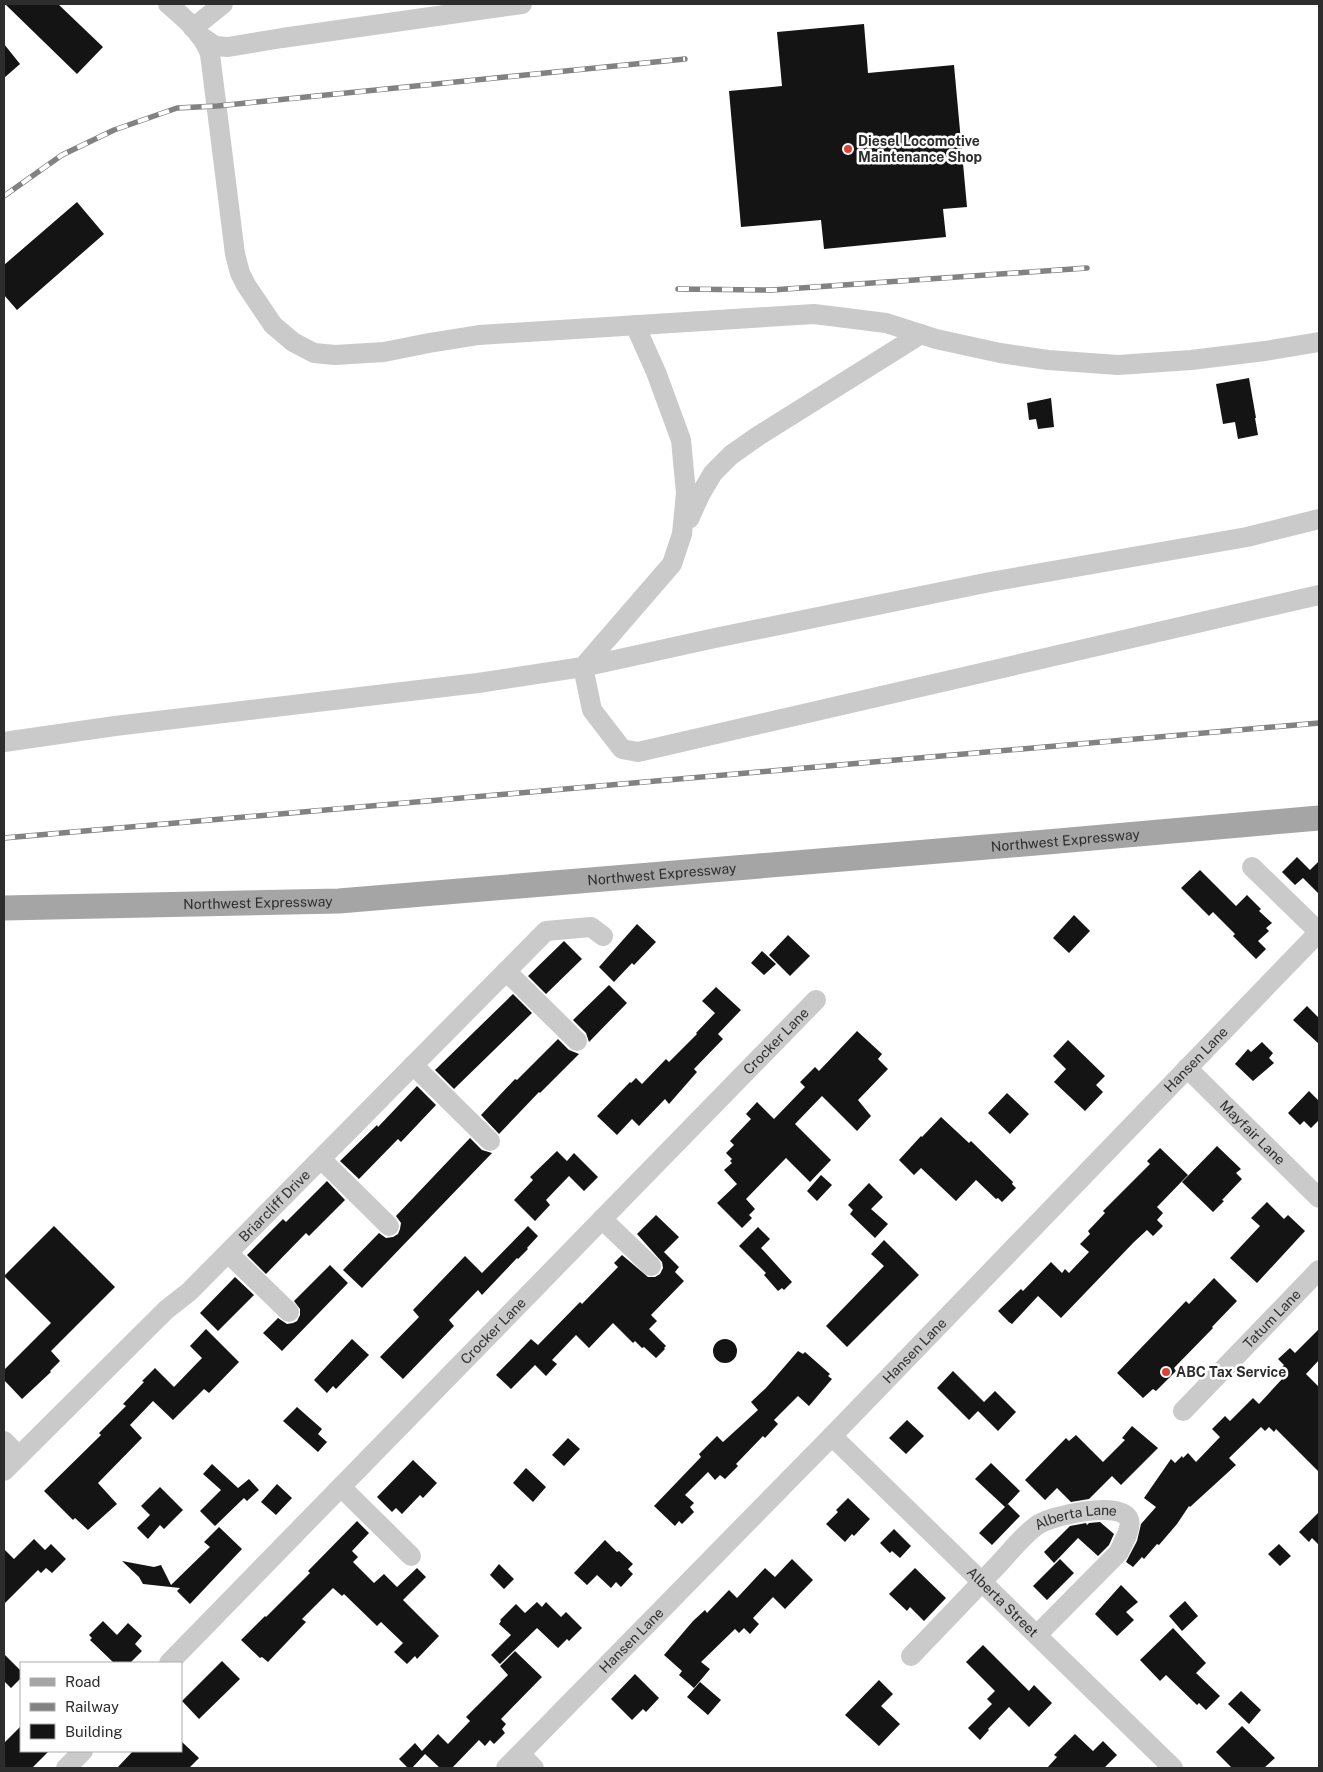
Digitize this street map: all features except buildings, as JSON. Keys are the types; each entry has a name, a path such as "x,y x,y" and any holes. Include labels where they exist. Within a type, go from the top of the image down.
{"main road":[{"name":"Northwest Expressway","path":"4,908 339,901 1319,818"}],"street":[{"path":"168,4 215,46 228,47 522,4"},
{"path":"196,31 223,4"},
{"path":"196,31 208,47 210,54 235,254 240,273 273,325 293,342 314,353 334,355 384,352 479,335 814,314 886,323 921,334 1000,353 1048,360 1118,365 1191,360 1319,342"},
{"path":"635,325 656,372 681,440 686,493 682,534"},
{"path":"583,667 672,564 682,534 713,472 758,436 921,334"},
{"path":"4,742 115,726 478,683 583,667 990,582 1247,538 1319,519"},
{"path":"583,667 592,710 622,749 638,752 1319,595"},
{"path":"1252,867 1319,932"},
{"name":"Briarcliff Drive","path":"4,1471 166,1309 190,1291 540,936 548,929 591,927 603,936"},
{"name":"Hansen Lane","path":"513,1761 832,1436 1319,932"},
{"path":"506,971 577,1042"},
{"name":"Crocker Lane","path":"170,1662 816,1000"},
{"path":"413,1066 490,1141"},
{"name":"Mayfair Lane","path":"1187,1068 1319,1198"},
{"path":"320,1159 389,1226"},
{"path":"602,1219 651,1266"},
{"path":"228,1253 289,1312"},
{"name":"Tatum Lane","path":"1183,1411 1319,1270"},
{"name":"Alberta Street","path":"832,1436 1173,1768"},
{"path":"4,1441 19,1456"},
{"path":"341,1487 411,1556"},
{"name":"Alberta Lane","path":"982,1582 1030,1532 1042,1523 1086,1511 1108,1509 1124,1513 1129,1519 1129,1524 1119,1552 1037,1635"},
{"path":"911,1656 982,1582"},
{"path":"66,1768 82,1752"},
{"path":"513,1761 534,1768"}],"railway":[{"path":"4,196 62,155 114,130 177,108 217,106 685,59"},
{"path":"678,289 772,290 1087,268"},
{"path":"4,838 1319,723"}],"place":[{"name":"Diesel Locomotive Maintenance Shop","path":"848,149"},
{"name":"ABC Tax Service","path":"1166,1372"}]}
